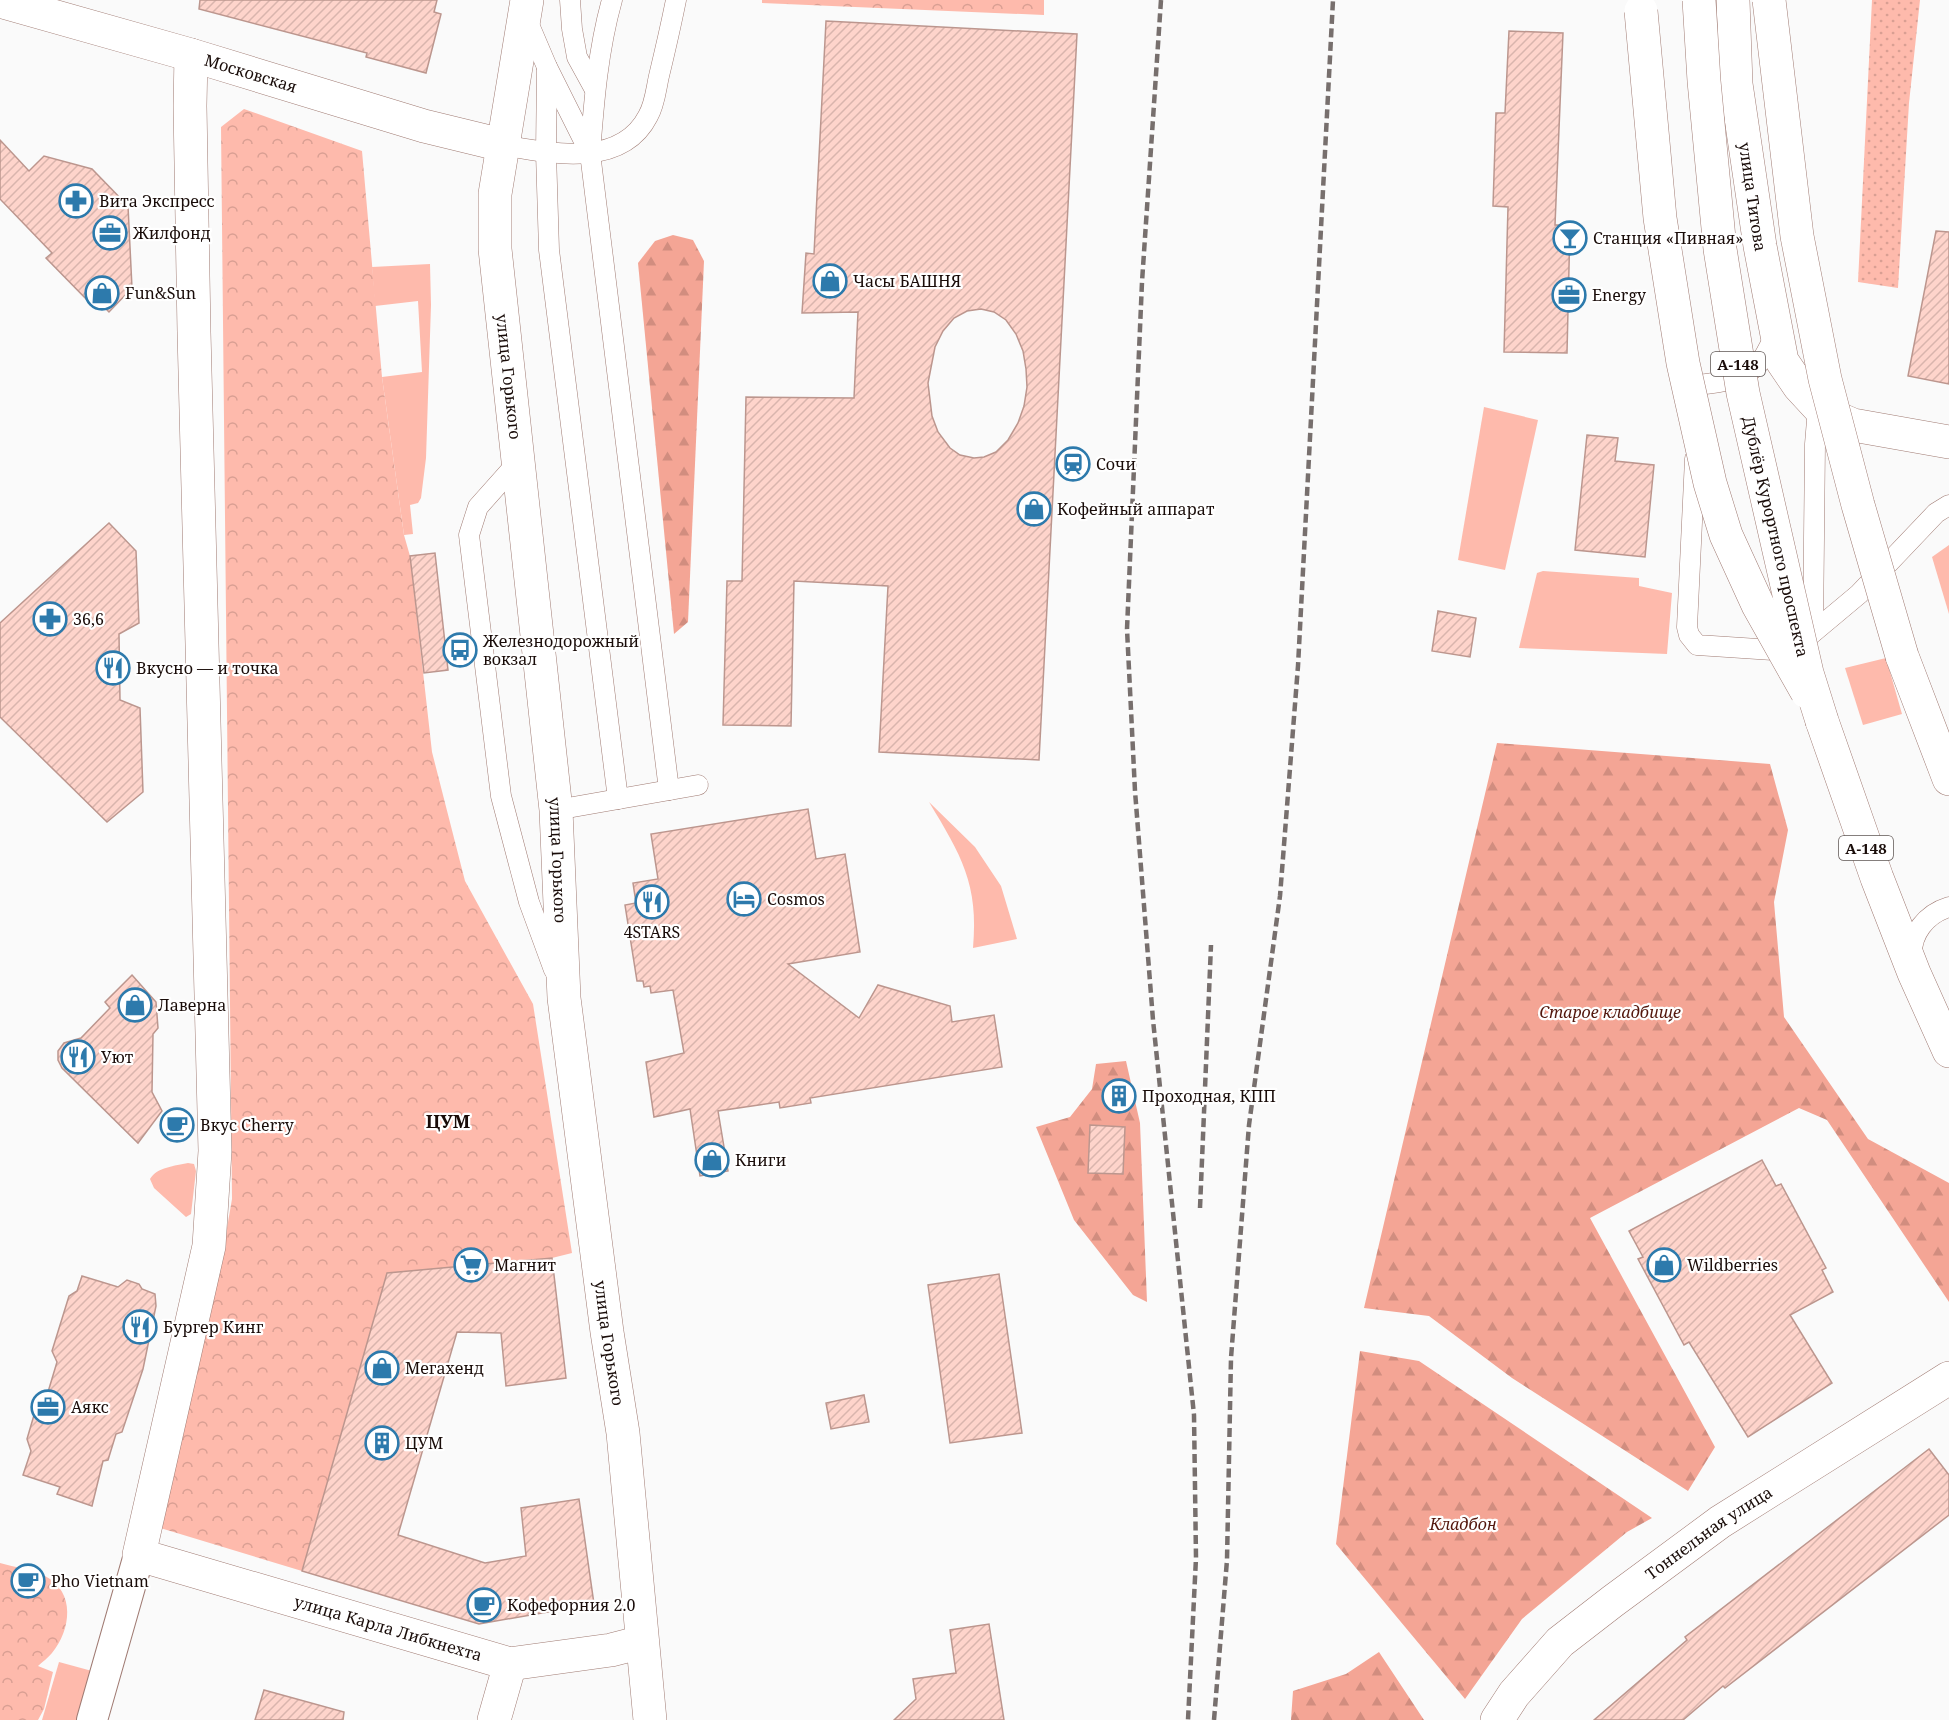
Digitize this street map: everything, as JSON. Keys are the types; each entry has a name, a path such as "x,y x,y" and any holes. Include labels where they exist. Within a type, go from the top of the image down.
{"main road":[{"name":"Дублёр Курортного проспекта","path":"1699,0 1704,81 1720,249 1743,393 1807,673 1877,879 1914,973 1949,1051"},
{"name":"улица Титова","path":"1733,0 1736,84 1776,332 1782,361 1808,397"},
{"path":"1769,0 1797,236 1823,368 1858,505 1902,656 1949,779"},
{"name":"Московская","path":"0,1 191,55 424,126 502,145"},
{"name":"А-148","path":"1641,5 1660,218 1683,363 1710,483 1726,535 1758,605 1822,721"},
{"name":"улица Горького","path":"526,7 495,194 495,249 556,810 564,998 607,1332 623,1433 650,1720"},
{"path":"140,1555 208,1246 215,1151 194,320 191,55"},
{"path":"1808,397 1823,412 1853,425 1949,442"},
{"name":"Тоннельная улица","path":"1497,1720 1514,1694 1560,1642 1613,1601 1720,1522 1949,1378"},
{"name":"улица Карла Либкнехта","path":"140,1555 510,1664 611,1650 642,1642"},
{"path":"494,1720 510,1664"}],"street":[{"path":"92,1720 140,1555"}],"lane":[{"path":"570,0 577,57 594,88"},
{"path":"612,0 604,28 594,88 590,153 669,790"},
{"path":"502,145 546,153 590,153 608,149 630,138 639,130 649,115 676,0"},
{"path":"526,7 547,67 590,153"},
{"path":"547,67 546,153 549,250 618,799"},
{"path":"1776,332 1757,366 1740,376 1722,382 1690,386 1697,419 1687,627 1689,635 1697,645 1773,650 1804,640 1859,594 1936,513 1949,505"},
{"path":"1808,397 1815,444 1813,632"},
{"path":"518,462 478,507 469,535 501,796 530,902 564,998"},
{"path":"556,810 698,785"},
{"name":"А-148","path":"1949,907 1927,919 1916,934 1911,954 1914,973 1925,989 1932,996 1949,1003"}],"green space":[{"path":"762,0 1044,0 1044,15 762,3"},
{"path":"1872,0 1920,0 1909,103 1898,288 1858,282"},
{"path":"244,109 362,151 382,377 404,535 410,556 432,752 465,881 533,1004 572,1253 552,1258 387,1273 302,1571 157,1527 218,1280 232,1199 221,127"},
{"path":"673,235 693,240 704,261 688,622 674,634 638,263 655,241"},
{"path":"430,264 431,305 426,458 421,498 418,503 410,505 413,534 404,535 382,377 422,372 418,301 375,306 372,267"},
{"path":"1484,407 1538,420 1505,570 1458,560"},
{"path":"1949,545 1949,614 1932,557"},
{"path":"1543,571 1639,578 1639,586 1672,593 1667,654 1519,648 1537,573"},
{"path":"1886,658 1902,714 1863,725 1845,668"},
{"name":"Старое кладбище","path":"1497,743 1770,764 1788,830 1774,902 1784,1017 1868,1139 1949,1183 1949,1302 1827,1120 1799,1108 1590,1218 1715,1447 1688,1491 1512,1378 1429,1316 1364,1308"},
{"path":"929,802 975,847 1001,886 1017,939 973,948 973,906 965,871 959,855"},
{"path":"1126,1061 1140,1123 1147,1302 1133,1295 1074,1220 1036,1127 1070,1117 1092,1089 1096,1064"},
{"path":"188,1163 194,1164 196,1171 191,1214 186,1217 154,1188 150,1179 162,1169"},
{"name":"Кладбон","path":"1360,1351 1419,1361 1652,1518 1627,1532 1522,1619 1465,1699 1336,1544"},
{"path":"0,1563 45,1576 55,1583 66,1601 66,1623 63,1634 52,1653 38,1666 53,1672 44,1709 38,1720 0,1720"},
{"path":"1379,1652 1424,1720 1291,1720 1293,1691 1346,1674"},
{"path":"59,1662 92,1671 85,1720 42,1720"}],"building":[{"path":"200,0 437,0 434,12 441,14 426,73 366,57 367,53 199,9"},
{"name":"Сочи","path":"826,21 1077,34 1039,760 879,752 888,586 794,581 791,726 723,725 727,581 742,581 746,397 854,398 858,312 802,313 806,253 814,254","holes":["981,309 994,312 1006,320 1016,334 1023,351 1027,387 1018,423 1008,440 996,452 974,458 960,455 950,448 938,432 932,416 928,383 935,347 943,331 954,318 967,311"]},
{"path":"1509,31 1563,33 1555,225 1570,225 1567,353 1504,352 1508,207 1493,206 1496,113 1505,113"},
{"path":"0,140 29,171 44,156 92,169 128,206 132,288 109,312 99,302 93,306 46,258 52,253 0,199"},
{"path":"1936,231 1949,232 1949,384 1908,376"},
{"path":"1587,435 1618,438 1615,461 1654,465 1645,557 1575,550"},
{"path":"109,523 136,551 139,623 119,634 120,700 140,708 143,792 107,822 0,717 0,623"},
{"path":"435,553 448,670 424,673 410,556"},
{"path":"1438,611 1476,618 1470,657 1432,651"},
{"path":"808,809 816,859 845,854 860,952 788,964 859,1018 878,985 950,1006 952,1022 994,1015 1002,1067 810,1098 811,1103 780,1108 779,1102 718,1111 728,1171 700,1176 690,1109 654,1117 646,1062 684,1053 673,990 651,993 650,986 644,987 643,981 637,981 625,905 636,903 633,883 658,879 651,834"},
{"path":"132,975 156,1002 158,1028 153,1034 152,1092 162,1111 138,1143 62,1068 58,1060 58,1051 64,1043 81,1038 110,1008 105,1002"},
{"path":"1090,1125 1125,1127 1123,1174 1088,1173"},
{"path":"1762,1160 1776,1186 1781,1184 1826,1268 1822,1270 1833,1292 1790,1315 1832,1383 1748,1437 1689,1342 1684,1345 1638,1259 1643,1257 1629,1231"},
{"name":"ЦУМ","path":"552,1258 566,1378 506,1386 501,1333 457,1332 398,1535 485,1563 526,1556 521,1508 579,1499 594,1604 479,1624 302,1571 387,1273"},
{"path":"999,1274 1022,1433 950,1443 928,1285"},
{"path":"82,1276 118,1287 127,1280 139,1284 142,1289 155,1294 156,1306 143,1369 122,1432 116,1434 108,1460 103,1461 92,1506 57,1494 60,1487 23,1475 31,1451 27,1439 39,1398 48,1392 57,1362 52,1351 69,1296 77,1291"},
{"path":"864,1395 869,1422 831,1429 826,1403"},
{"path":"1929,1449 1949,1475 1949,1515 1725,1688 1723,1686 1683,1720 1594,1720 1687,1640 1685,1637"},
{"path":"989,1624 1004,1720 894,1720 916,1699 913,1679 956,1673 950,1630"},
{"path":"264,1690 344,1712 343,1720 255,1720"}],"railway":[{"path":"1161,0 1142,282 1127,629 1135,791 1153,1020 1194,1415 1196,1558 1188,1720"},
{"path":"1214,1720 1227,1560 1231,1358 1249,1125 1280,896 1298,666 1333,0"},
{"path":"1200,1208 1211,945"}],"place":[{"name":"Вита Экспресс","path":"76,201"},
{"name":"Жилфонд","path":"110,233"},
{"name":"Станция «Пивная»","path":"1570,238"},
{"name":"Часы БАШНЯ","path":"830,281"},
{"name":"Fun&Sun","path":"102,293"},
{"name":"Energy","path":"1569,295"},
{"name":"Сочи","path":"1073,464"},
{"name":"Кофейный аппарат","path":"1034,509"},
{"name":"36,6","path":"50,619"},
{"name":"Железнодорожный вокзал","path":"460,650"},
{"name":"Вкусно — и точка","path":"113,668"},
{"name":"Cosmos","path":"744,899"},
{"name":"4STARS","path":"652,902"},
{"name":"Лаверна","path":"135,1005"},
{"name":"Уют","path":"78,1057"},
{"name":"Проходная, КПП","path":"1119,1096"},
{"name":"Вкус Cherry","path":"177,1125"},
{"name":"Книги","path":"712,1160"},
{"name":"Магнит","path":"471,1265"},
{"name":"Wildberries","path":"1664,1265"},
{"name":"Бургер Кинг","path":"140,1327"},
{"name":"Мегахенд","path":"382,1368"},
{"name":"Аякс","path":"48,1407"},
{"name":"ЦУМ","path":"382,1443"},
{"name":"Pho Vietnam","path":"28,1581"},
{"name":"Кофефорния 2.0","path":"484,1605"}],"district":[{"name":"ЦУМ","path":"448,1121"}]}
